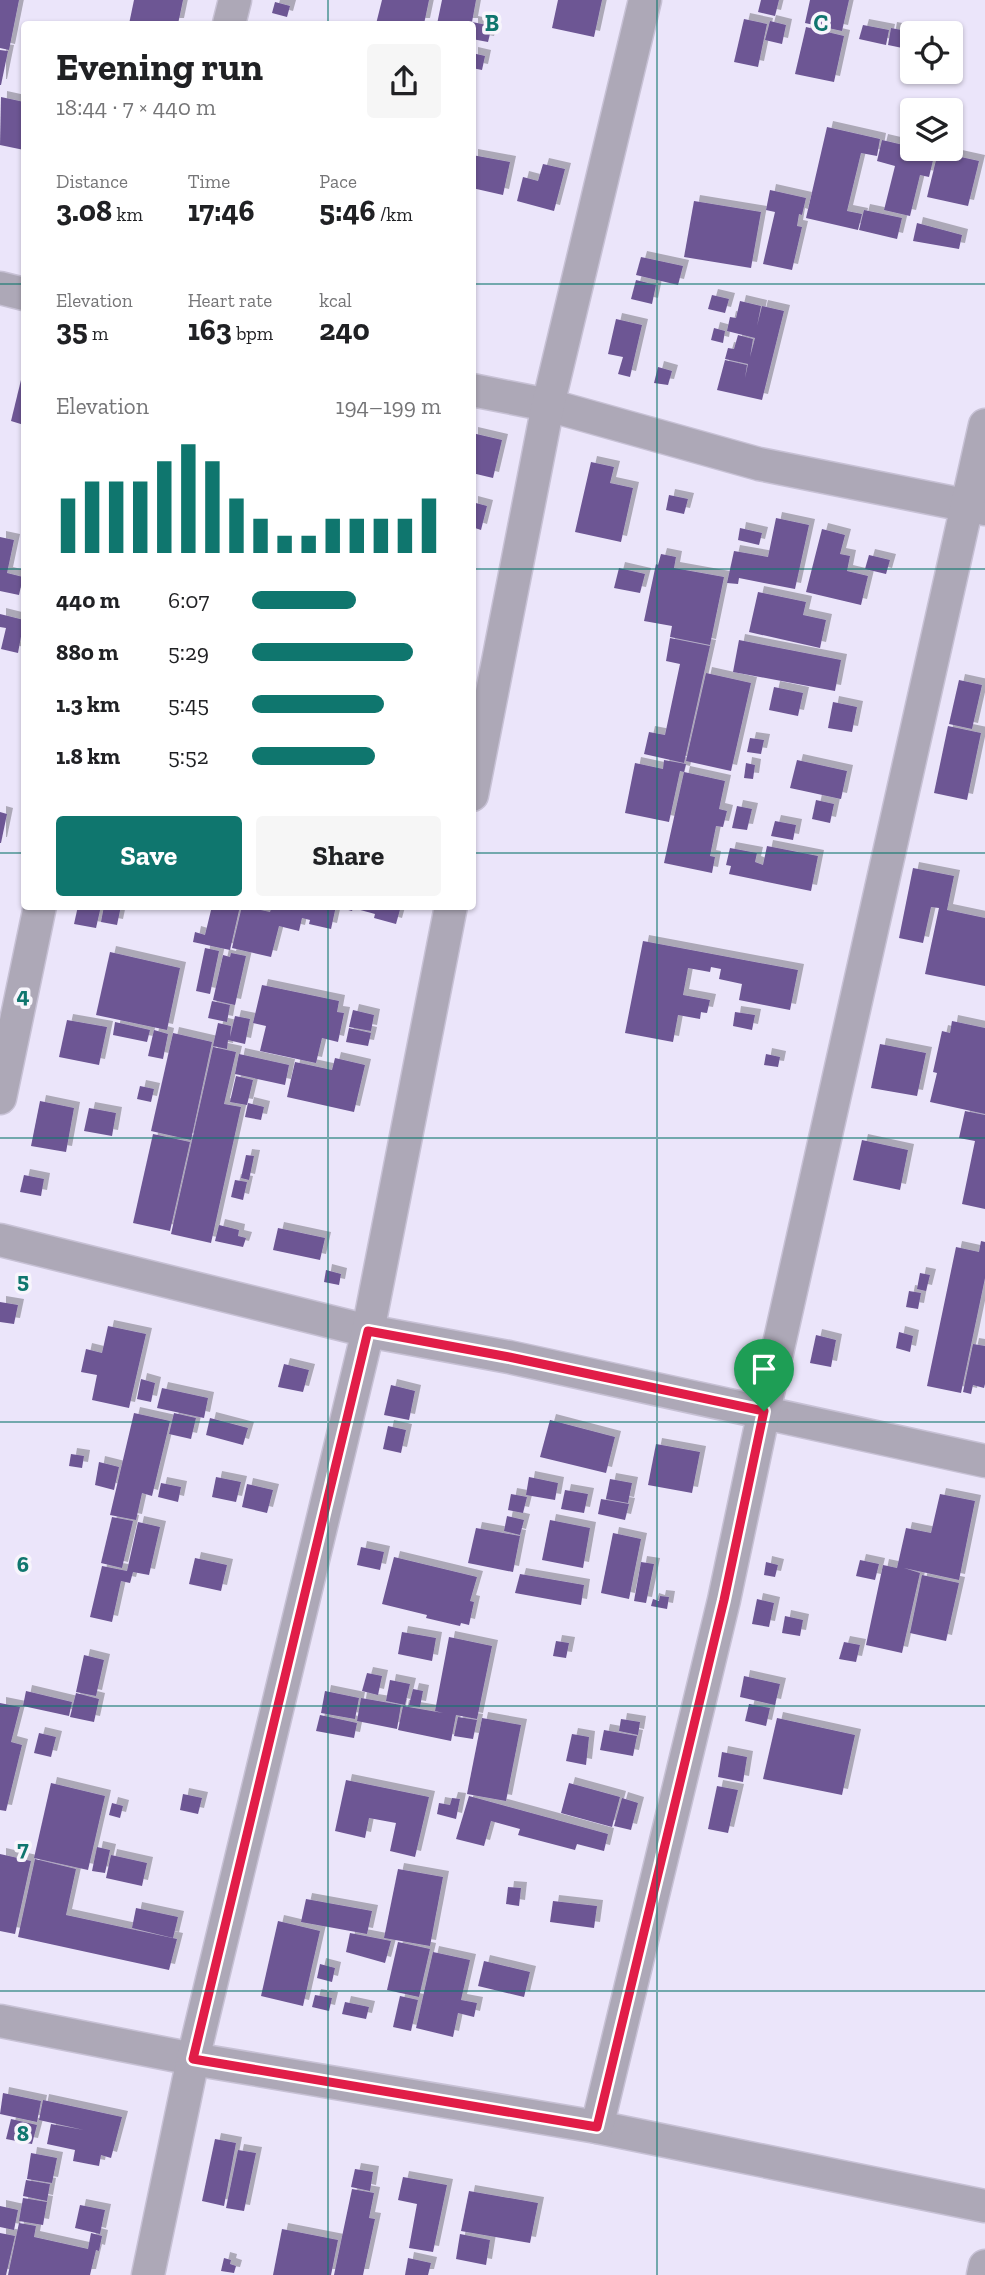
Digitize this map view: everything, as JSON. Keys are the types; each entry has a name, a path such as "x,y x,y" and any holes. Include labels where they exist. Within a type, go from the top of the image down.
{"street":[{"path":"230,21 235,0"},
{"path":"476,774 548,405 645,0"},
{"path":"0,288 21,294"},
{"path":"476,391 548,405 759,464 975,507"},
{"path":"597,2127 724,1600 764,1411 975,507 985,425"},
{"path":"0,1098 39,910"},
{"path":"148,2275 193,2059 368,1331 450,910"},
{"path":"0,1240 368,1331 509,1357 985,1461"},
{"path":"0,2021 193,2059 597,2127 985,2206"},
{"path":"983,2275 985,2266"}],"building":[{"path":"0,0 19,0 9,50 0,48"},
{"path":"134,0 183,0 179,21 130,21"},
{"path":"382,0 429,0 425,21 377,21"},
{"path":"442,0 476,0 472,21 438,21"},
{"path":"558,0 602,0 594,37 552,28"},
{"path":"761,0 779,0 775,16 758,12"},
{"path":"810,0 849,0 842,31 805,23"},
{"path":"275,2 290,6 287,17 272,13"},
{"path":"744,19 767,24 758,67 734,62"},
{"path":"770,21 786,25 782,44 765,40"},
{"path":"476,23 492,26 488,42 476,40"},
{"path":"863,25 889,30 886,45 859,39"},
{"path":"806,27 844,36 834,82 795,74"},
{"path":"891,28 900,30 900,48 888,45"},
{"path":"0,50 8,51 1,85 0,85"},
{"path":"476,54 485,56 482,70 476,69"},
{"path":"1,97 21,101 21,149 0,145"},
{"path":"827,127 880,139 877,156 861,153 847,211 862,214 858,230 806,218"},
{"path":"882,140 900,144 900,161 933,161 929,177 920,175 910,216 884,210 895,166 877,161"},
{"path":"476,156 510,162 503,195 476,189"},
{"path":"963,157 979,161 968,206 927,197 936,161 963,161"},
{"path":"543,164 565,169 554,211 517,201 523,177 538,181"},
{"path":"770,190 806,198 802,215 799,214 797,226 802,227 792,270 763,264 775,212 766,210"},
{"path":"694,201 761,212 751,268 684,257"},
{"path":"864,210 902,218 897,239 859,230"},
{"path":"917,223 962,235 959,249 913,241"},
{"path":"641,257 683,266 678,285 636,275"},
{"path":"636,280 656,285 652,304 631,299"},
{"path":"712,295 729,299 725,313 708,309"},
{"path":"740,301 761,306 757,326 762,306 784,311 762,400 717,390 725,360 747,365 745,378 748,364 725,359 728,348 734,349 738,335 753,339 750,357 755,338 727,331 730,317 736,318"},
{"path":"616,319 642,325 630,377 618,374 623,357 608,354"},
{"path":"714,328 725,331 723,343 711,340"},
{"path":"658,367 672,371 668,385 654,383"},
{"path":"21,380 21,424 11,421"},
{"path":"476,434 502,440 493,478 476,474"},
{"path":"591,462 614,467 610,483 633,488 621,542 575,532"},
{"path":"669,495 688,499 684,514 666,510"},
{"path":"476,503 487,506 481,530 476,528"},
{"path":"776,518 809,525 795,589 739,578 738,584 727,583 734,551 768,557"},
{"path":"740,528 762,533 759,545 738,540"},
{"path":"822,529 845,535 840,554 850,556 847,571 868,576 861,605 806,592"},
{"path":"0,537 14,540 7,573 21,576 21,586 19,595 0,591"},
{"path":"661,554 676,557 674,568 724,577 710,645 670,637 672,626 644,621 656,564 658,565"},
{"path":"869,555 890,560 886,574 865,569"},
{"path":"619,568 645,574 640,593 614,588"},
{"path":"758,592 806,602 803,615 826,620 820,648 749,632"},
{"path":"0,614 21,619 18,653 1,649 6,628 0,627"},
{"path":"670,638 710,646 684,763 644,754 649,732 665,735 680,664 666,661"},
{"path":"739,640 841,660 835,691 733,672"},
{"path":"706,673 751,683 731,771 686,761"},
{"path":"959,680 982,685 972,729 949,724"},
{"path":"774,687 803,693 798,716 769,710"},
{"path":"833,702 857,707 852,732 828,728"},
{"path":"948,726 981,733 967,800 934,793"},
{"path":"750,738 764,740 761,754 747,752"},
{"path":"664,760 686,764 684,772 680,771 669,822 625,813 635,763 663,769"},
{"path":"797,760 847,771 841,799 790,788"},
{"path":"746,763 755,765 753,779 744,778"},
{"path":"684,772 725,781 719,809 727,811 723,827 716,826 710,856 715,857 712,873 664,863"},
{"path":"816,800 834,804 830,823 812,819"},
{"path":"737,806 752,809 747,830 732,828"},
{"path":"0,812 7,814 1,843 0,843"},
{"path":"775,821 796,825 793,840 771,836"},
{"path":"767,846 818,856 811,891 729,874 731,866 726,865 730,848 757,853 755,862 763,865"},
{"path":"913,868 954,876 947,910 985,918 985,986 925,974 939,908 931,907 923,943 899,938"},
{"path":"77,910 100,910 96,928 74,924"},
{"path":"103,910 120,910 117,925 101,922"},
{"path":"211,910 239,910 230,950 193,942 195,932 205,935"},
{"path":"241,910 335,910 331,929 309,924 310,920 302,918 299,931 279,926 271,957 232,948"},
{"path":"360,910 400,910 396,924 374,918 375,914"},
{"path":"643,941 798,970 790,1010 739,1000 742,984 719,979 721,969 711,967 710,972 688,968 683,995 710,1000 707,1013 701,1012 700,1019 678,1015 673,1042 625,1033"},
{"path":"205,948 219,951 210,994 196,991"},
{"path":"110,952 180,968 167,1030 96,1015"},
{"path":"231,953 246,956 235,1005 213,1000 223,955 230,957"},
{"path":"262,985 339,1001 337,1012 344,1013 338,1042 322,1038 316,1063 260,1051 266,1026 253,1023"},
{"path":"212,1001 230,1005 227,1022 208,1018"},
{"path":"353,1010 374,1015 371,1031 349,1027"},
{"path":"735,1012 755,1015 752,1030 733,1026"},
{"path":"235,1016 250,1019 245,1044 228,1040 227,1049 213,1046 218,1023 231,1026 230,1037"},
{"path":"67,1020 107,1027 99,1065 59,1057"},
{"path":"952,1021 985,1028 985,1114 930,1102 942,1031 950,1033"},
{"path":"115,1022 150,1030 147,1042 113,1035"},
{"path":"349,1028 371,1033 368,1046 346,1042"},
{"path":"154,1030 168,1034 163,1059 148,1056"},
{"path":"173,1033 212,1042 191,1140 151,1131"},
{"path":"880,1044 926,1053 917,1096 871,1088"},
{"path":"213,1047 236,1052 224,1104 241,1107 211,1243 171,1234"},
{"path":"239,1054 289,1065 285,1085 235,1074"},
{"path":"766,1054 780,1057 778,1067 764,1065"},
{"path":"335,1058 365,1065 354,1112 287,1097 295,1062 332,1070"},
{"path":"236,1076 253,1080 247,1105 230,1102"},
{"path":"140,1086 154,1089 151,1102 137,1099"},
{"path":"40,1101 74,1108 66,1152 31,1146"},
{"path":"248,1103 264,1107 261,1120 245,1117"},
{"path":"89,1108 116,1113 112,1136 84,1131"},
{"path":"965,1111 985,1115 985,1209 962,1204 975,1141 959,1138"},
{"path":"153,1134 190,1142 170,1231 133,1223"},
{"path":"862,1140 908,1150 900,1190 853,1180"},
{"path":"246,1155 254,1156 249,1180 241,1178"},
{"path":"24,1175 44,1179 41,1196 20,1192"},
{"path":"235,1180 247,1182 243,1200 231,1197"},
{"path":"219,1225 239,1230 238,1236 246,1238 243,1247 215,1241"},
{"path":"278,1228 325,1238 320,1260 273,1250"},
{"path":"981,1241 985,1242 985,1278 961,1393 927,1386 956,1247 979,1252"},
{"path":"326,1270 341,1274 339,1285 324,1282"},
{"path":"920,1273 930,1275 926,1291 917,1289"},
{"path":"909,1291 921,1293 918,1309 906,1307"},
{"path":"0,1302 18,1305 14,1324 0,1322"},
{"path":"108,1326 146,1334 129,1408 92,1400 97,1375 81,1372 86,1349 102,1353"},
{"path":"899,1332 913,1336 910,1352 896,1348"},
{"path":"816,1335 836,1340 831,1367 810,1363"},
{"path":"973,1344 985,1346 985,1384 984,1388 973,1385 971,1394 963,1392"},
{"path":"284,1364 309,1370 303,1392 278,1387"},
{"path":"141,1379 155,1383 151,1402 137,1399"},
{"path":"391,1385 415,1391 409,1420 384,1415"},
{"path":"162,1388 208,1398 204,1418 157,1408"},
{"path":"134,1413 170,1421 152,1496 142,1493 136,1520 110,1515"},
{"path":"174,1413 196,1418 191,1439 169,1434"},
{"path":"210,1418 248,1428 243,1445 206,1435"},
{"path":"550,1420 615,1437 606,1473 540,1457"},
{"path":"388,1426 406,1430 401,1453 383,1449"},
{"path":"656,1444 700,1452 692,1493 648,1485"},
{"path":"71,1454 84,1456 82,1468 69,1466"},
{"path":"99,1462 119,1467 114,1490 95,1485"},
{"path":"216,1477 241,1482 236,1502 212,1497"},
{"path":"529,1477 558,1483 555,1500 526,1495"},
{"path":"610,1479 632,1483 628,1503 606,1499"},
{"path":"161,1483 181,1487 178,1502 158,1497"},
{"path":"247,1484 273,1490 267,1513 242,1507"},
{"path":"565,1490 588,1494 584,1513 561,1509"},
{"path":"511,1494 527,1497 523,1513 508,1510"},
{"path":"940,1494 975,1501 959,1580 904,1568 920,1573 902,1653 866,1645 883,1565 897,1568 906,1528 931,1533"},
{"path":"601,1499 629,1504 625,1520 598,1514"},
{"path":"507,1516 524,1520 520,1535 504,1531"},
{"path":"112,1517 133,1521 122,1568 101,1563"},
{"path":"550,1520 590,1528 583,1568 542,1560"},
{"path":"138,1522 160,1527 149,1575 133,1572 130,1583 121,1581 112,1622 90,1617 102,1566 127,1571"},
{"path":"476,1528 520,1536 513,1572 468,1563"},
{"path":"613,1533 641,1539 629,1599 601,1593"},
{"path":"361,1547 384,1552 380,1570 357,1565"},
{"path":"394,1557 477,1577 470,1601 474,1602 469,1625 461,1623 460,1626 426,1618 427,1615 382,1604"},
{"path":"195,1558 227,1565 221,1591 189,1584"},
{"path":"860,1560 879,1564 875,1580 856,1576"},
{"path":"641,1562 654,1564 646,1603 634,1601"},
{"path":"766,1562 778,1565 775,1577 764,1575"},
{"path":"520,1574 584,1585 581,1605 515,1593"},
{"path":"922,1575 959,1583 946,1641 910,1633"},
{"path":"660,1596 669,1597 667,1609 651,1606 653,1599 659,1601"},
{"path":"757,1599 774,1603 769,1627 752,1624"},
{"path":"785,1616 803,1620 800,1636 782,1633"},
{"path":"402,1632 436,1638 432,1661 398,1654"},
{"path":"449,1637 492,1646 477,1719 456,1715 451,1741 398,1730 403,1706 443,1713 435,1711"},
{"path":"556,1641 569,1643 566,1658 553,1656"},
{"path":"844,1642 860,1645 856,1662 839,1659"},
{"path":"84,1655 104,1660 96,1696 76,1692"},
{"path":"367,1673 382,1676 378,1695 362,1691"},
{"path":"744,1676 780,1684 775,1705 740,1697"},
{"path":"390,1680 410,1684 405,1705 386,1701"},
{"path":"413,1689 423,1691 420,1707 409,1705"},
{"path":"26,1691 72,1702 69,1716 23,1706"},
{"path":"325,1691 359,1698 355,1719 321,1713"},
{"path":"76,1693 99,1699 94,1722 70,1717"},
{"path":"361,1698 401,1705 397,1729 357,1721"},
{"path":"0,1703 20,1707 11,1742 22,1745 6,1811 0,1810"},
{"path":"749,1704 770,1708 766,1726 745,1721"},
{"path":"320,1715 357,1723 354,1738 316,1731"},
{"path":"458,1717 477,1720 473,1739 454,1736"},
{"path":"482,1718 521,1725 506,1801 467,1794"},
{"path":"777,1718 855,1735 842,1795 763,1779"},
{"path":"621,1719 640,1722 638,1735 619,1731"},
{"path":"604,1730 637,1736 633,1756 600,1750"},
{"path":"39,1733 56,1737 51,1757 34,1753"},
{"path":"572,1734 589,1737 586,1765 566,1761"},
{"path":"722,1752 747,1757 743,1782 718,1777"},
{"path":"346,1780 429,1797 415,1857 390,1851 396,1823 369,1818 365,1838 335,1831"},
{"path":"51,1783 105,1796 88,1870 34,1858"},
{"path":"569,1783 620,1797 612,1827 561,1813"},
{"path":"717,1786 738,1790 728,1833 708,1829"},
{"path":"183,1794 202,1798 198,1814 180,1810"},
{"path":"469,1796 608,1834 604,1851 577,1844 575,1850 518,1835 520,1829 491,1821 484,1846 456,1839"},
{"path":"452,1798 460,1799 456,1819 437,1814 439,1803 450,1805"},
{"path":"622,1798 638,1803 631,1830 614,1826"},
{"path":"112,1803 123,1806 120,1818 109,1815"},
{"path":"97,1847 110,1850 105,1873 92,1871"},
{"path":"0,1854 31,1861 15,1934 0,1931"},
{"path":"111,1855 147,1863 142,1886 106,1878"},
{"path":"35,1859 76,1869 66,1915 177,1939 169,1970 18,1937"},
{"path":"398,1869 443,1877 430,1946 384,1938"},
{"path":"508,1887 521,1888 519,1906 506,1904"},
{"path":"306,1899 372,1911 367,1934 301,1922"},
{"path":"553,1901 597,1906 594,1928 550,1922"},
{"path":"136,1908 178,1917 173,1938 132,1928"},
{"path":"278,1921 320,1931 303,2006 261,1996"},
{"path":"350,1933 391,1941 385,1963 346,1952"},
{"path":"398,1942 430,1949 419,1997 387,1990"},
{"path":"433,1952 470,1960 461,2000 477,2003 474,2017 458,2013 453,2037 416,2028"},
{"path":"484,1961 530,1972 524,1997 478,1986"},
{"path":"320,1964 335,1968 332,1982 317,1978"},
{"path":"315,1995 332,1998 329,2011 312,2007"},
{"path":"400,1996 418,2000 411,2031 393,2027"},
{"path":"345,2002 369,2007 366,2019 342,2014"},
{"path":"3,2093 41,2101 37,2122 0,2114"},
{"path":"43,2100 122,2117 111,2158 101,2155 99,2166 73,2161 75,2150 47,2144 51,2124 84,2130 39,2120"},
{"path":"11,2119 37,2125 32,2144 6,2139"},
{"path":"215,2139 236,2143 224,2206 202,2201"},
{"path":"238,2150 256,2153 244,2211 226,2208"},
{"path":"31,2153 57,2158 52,2183 27,2179"},
{"path":"355,2169 373,2172 370,2191 351,2187"},
{"path":"403,2177 447,2185 433,2252 409,2248 417,2204 398,2200"},
{"path":"26,2180 50,2184 47,2201 23,2196"},
{"path":"352,2189 374,2193 369,2218 375,2219 363,2275 334,2275"},
{"path":"469,2191 538,2203 530,2243 461,2231"},
{"path":"23,2198 47,2202 43,2225 19,2221"},
{"path":"80,2205 105,2210 100,2234 75,2228"},
{"path":"0,2206 18,2210 14,2230 0,2227"},
{"path":"19,2223 36,2226 34,2237 88,2249 91,2233 102,2236 90,2275 8,2275"},
{"path":"282,2229 338,2240 331,2275 273,2275"},
{"path":"0,2233 15,2236 6,2275 0,2275"},
{"path":"460,2234 490,2240 486,2265 456,2259"},
{"path":"224,2258 231,2260 230,2264 236,2266 234,2273 221,2271"},
{"path":"408,2258 431,2263 428,2275 405,2275"}],"route":[{"path":"368,1331 509,1357 764,1411 724,1600 597,2127 193,2059 368,1331"}]}
